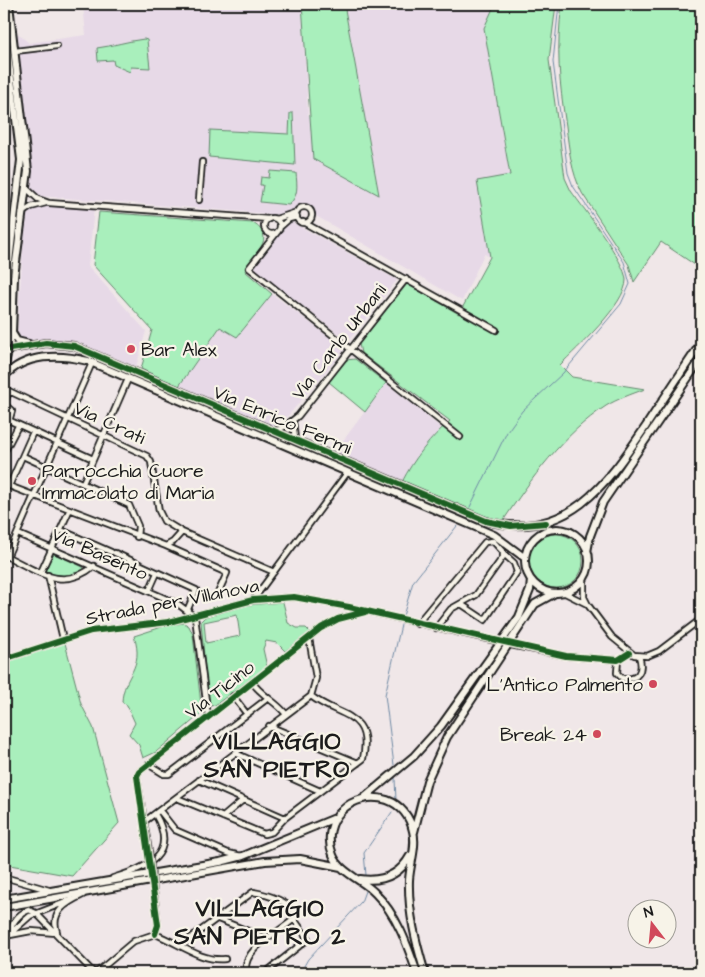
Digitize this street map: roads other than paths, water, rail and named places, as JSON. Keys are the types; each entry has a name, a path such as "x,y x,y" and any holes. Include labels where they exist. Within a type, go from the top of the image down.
{"main road":[{"path":"4,329 7,279 22,160 9,4"},
{"path":"4,22 12,53 27,155 26,188 14,276 12,332 6,349 4,368"},
{"path":"12,332 17,341 30,345"},
{"name":"Via Enrico Fermi","path":"6,349 58,343 74,346 486,521 511,526 546,523 579,506 608,480 701,343"},
{"name":"Via Enrico Fermi","path":"4,377 26,362 50,356 69,356 92,363 494,535 525,558"},
{"path":"587,552 576,536 558,530 546,523 540,534 527,549 525,566 531,580 545,591 564,592 575,588 584,578 589,562 587,552 590,536 603,502 698,368 701,359"},
{"path":"540,534 558,530"},
{"path":"341,867 334,856 330,844 331,830 335,818 348,804 365,797 414,756 442,726 519,617 530,590 531,580"},
{"path":"425,973 416,944 409,882 414,833 427,781 447,737 534,604 555,593"},
{"path":"365,797 379,797 397,806 410,820 414,833"},
{"path":"4,900 243,856 335,818"},
{"path":"358,878 372,881 384,879 396,873 406,864 412,852"},
{"path":"4,907 265,861 300,860 341,867 375,892 394,916 416,973"}],"street":[{"path":"12,53 57,46"},
{"path":"199,200 202,162"},
{"path":"26,188 38,199 49,203"},
{"path":"22,213 38,204 49,203 269,219 297,215"},
{"path":"315,229 311,219 312,214 308,208 300,209 297,215 285,221 249,268 460,437"},
{"path":"297,215 302,222 496,330"},
{"path":"253,218 273,233 279,229"},
{"path":"266,247 266,229 269,219"},
{"path":"276,219 279,229"},
{"path":"302,222 311,219"},
{"name":"Via Carlo Urbani","path":"274,431 293,421 406,279"},
{"path":"92,363 18,534 5,556 48,575 67,580 85,574 94,566"},
{"path":"83,483 128,378"},
{"name":"Via Crati","path":"9,421 12,412 4,404 9,391 150,458 164,521 182,532 274,572"},
{"path":"4,418 93,459"},
{"name":"Via Carlo Urbani","path":"293,421 293,435 296,440"},
{"path":"6,449 17,425"},
{"path":"33,432 23,456 6,485 137,537 166,546 227,573 218,593"},
{"path":"23,456 129,505 138,526 137,537"},
{"name":"Via Enrico Fermi","path":"253,600 347,473"},
{"path":"42,572 69,511"},
{"path":"61,530 196,590 186,611"},
{"path":"166,546 174,542 182,532"},
{"name":"Via Basento","path":"18,534 149,591 195,617"},
{"path":"417,624 485,542 493,541 514,563 517,572 485,620 461,604"},
{"path":"436,628 451,609 476,595 504,554"},
{"path":"149,591 157,573"},
{"path":"48,575 63,639"},
{"path":"584,578 584,597 588,605 629,654 647,656 659,651 701,619"},
{"path":"564,592 588,605"},
{"name":"Strada per Villanova","path":"4,659 63,639 97,630 195,617 253,600 294,597 496,641"},
{"name":"Via Ticino","path":"145,821 137,776 139,772 321,628 338,619 365,612"},
{"path":"195,617 208,716"},
{"path":"155,934 158,925 145,821 310,696 316,678 309,638"},
{"path":"510,645 566,656 618,660 629,654"},
{"path":"618,660 618,673 622,678 633,679 638,676 641,669 639,656"},
{"path":"252,682 259,692 285,714"},
{"path":"233,696 246,713"},
{"path":"177,798 269,834 276,829 285,818 363,759 366,742 360,725 352,718 310,696"},
{"path":"148,764 164,774 169,774 268,698"},
{"path":"269,726 358,763"},
{"path":"235,753 320,791"},
{"path":"199,780 285,818"},
{"path":"223,817 243,800"},
{"path":"160,811 175,830 228,853 243,856"},
{"path":"84,886 142,868 158,858 162,852 164,839 162,826 155,814"},
{"path":"4,877 55,891"},
{"path":"181,945 253,892 264,894 291,907 308,939 265,973"},
{"path":"4,939 24,920 36,913 88,893"},
{"path":"57,933 53,922 56,913 71,900"},
{"path":"36,913 95,973 134,941 155,934 181,945 187,950 216,960 225,959"},
{"path":"246,973 245,966 252,954 295,917"},
{"path":"218,918 263,937"},
{"path":"8,935 31,931 57,933"}],"waterway":[{"path":"470,507 507,432 522,411 563,373 621,304 630,284 624,262 573,186 568,173 553,62 559,4"},
{"path":"403,616 413,582 457,526"},
{"path":"394,765 385,695 401,625"},
{"path":"395,778 396,801"},
{"path":"366,875 364,853 392,812"},
{"path":"300,973 308,959 361,902 365,891"}],"place":[{"name":"Bar Alex","path":"131,349"},
{"name":"Parrocchia Cuore Immacolato di Maria","path":"32,481"},
{"name":"L'Antico Palmento","path":"653,684"},
{"name":"Break 24","path":"597,734"}],"district":[{"name":"VILLAGGIO SAN PIETRO","path":"277,755"},
{"name":"VILLAGGIO SAN PIETRO 2","path":"260,922"}]}
